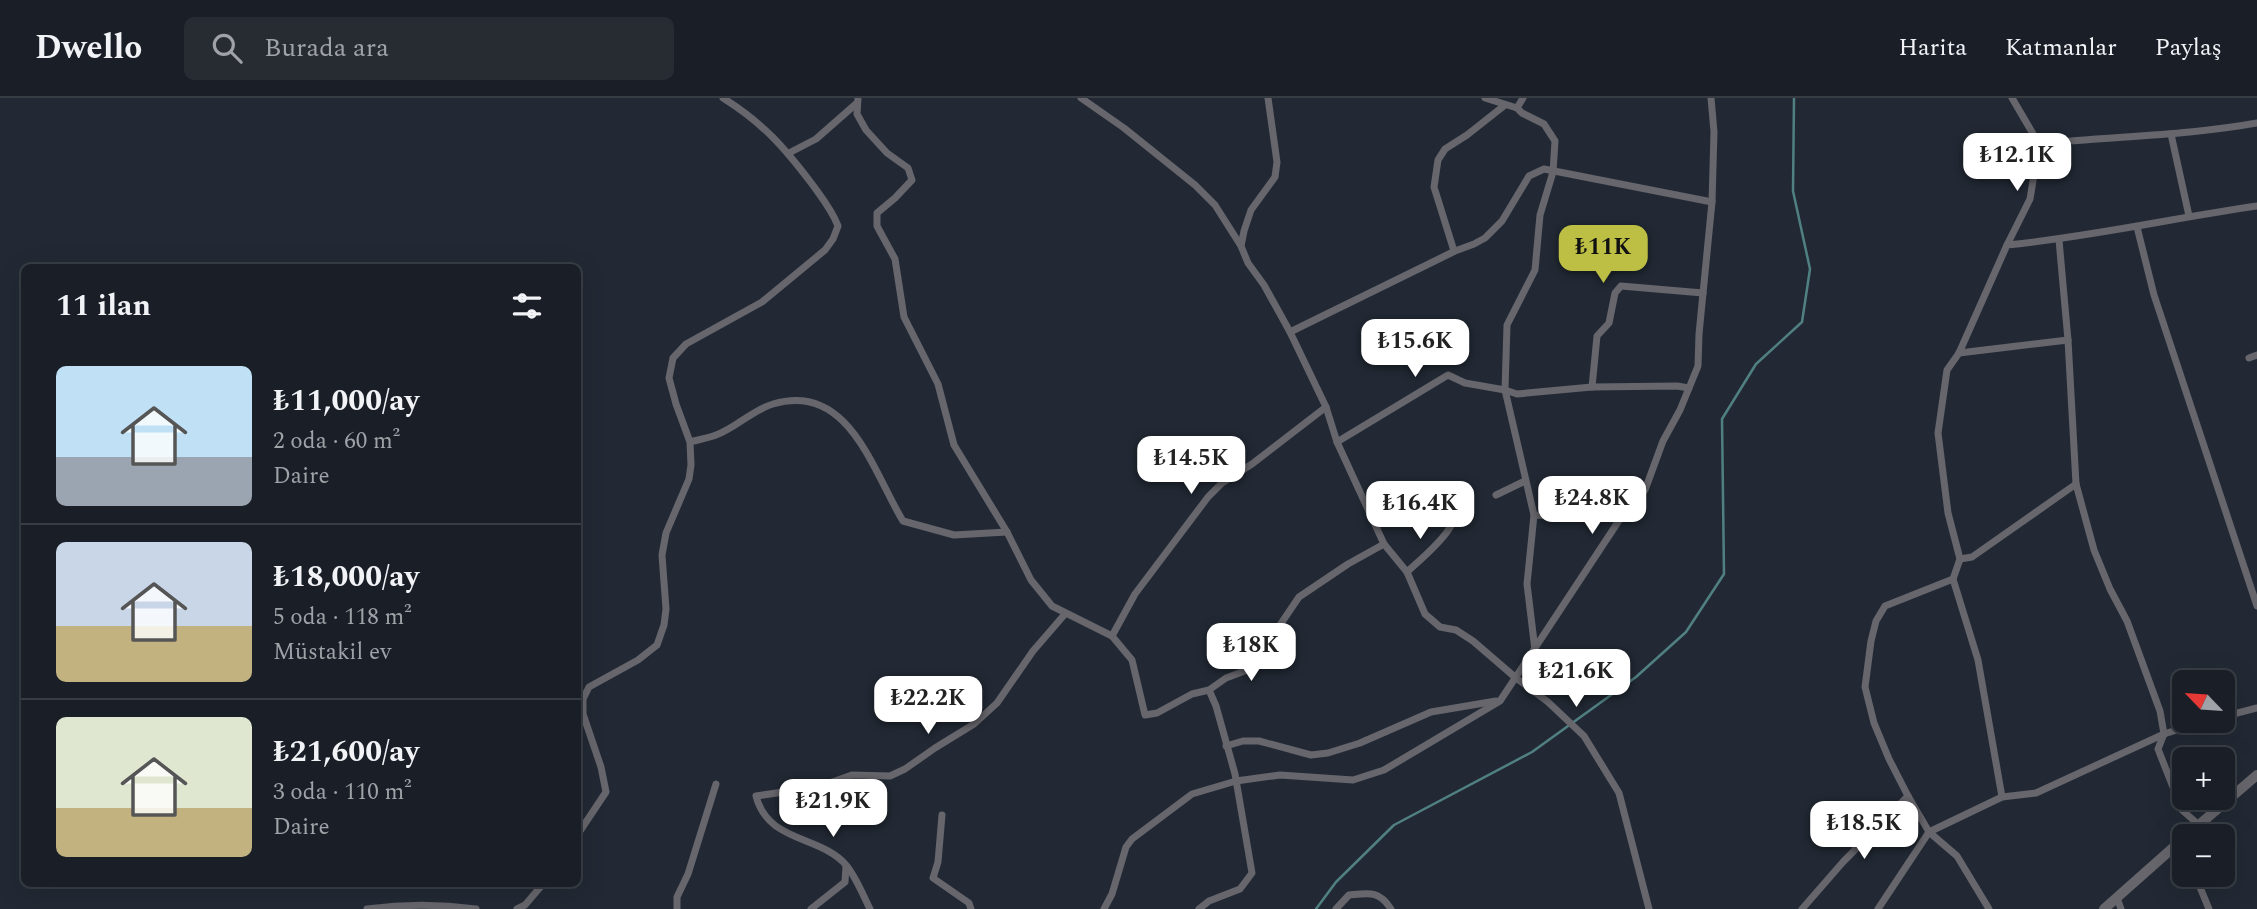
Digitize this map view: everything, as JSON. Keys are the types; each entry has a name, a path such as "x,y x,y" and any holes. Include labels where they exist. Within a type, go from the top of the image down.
{"street":[{"path":"581,830 606,792 601,767 583,714 583,699 589,687 638,660 657,645 664,625 666,609 662,555 666,533 689,480 690,442 669,378 673,358 686,344 762,302 825,250 838,226 833,212 789,153 764,127 723,98"},
{"path":"1081,98 1124,128 1195,185 1215,205 1290,332 1326,407 1338,442 1384,544 1407,572 1425,614 1440,627 1456,630 1473,640 1548,702 1584,736 1619,793 1649,909"},
{"path":"1241,246 1251,210 1275,177 1277,162 1268,98"},
{"path":"1485,98 1517,108 1544,124 1555,141 1553,172 1540,215 1535,270 1507,325 1505,390 1534,515 1527,584 1535,650"},
{"path":"1517,108 1523,98"},
{"path":"1104,909 1112,894 1126,846 1192,794 1237,781 1280,775 1353,780 1384,770 1500,701 1620,519 1645,490 1663,441 1698,366 1712,202 1714,132 1711,98"},
{"path":"2002,797 1978,660 1953,579 1960,559 1948,513 1938,433 1947,370 1959,354 2030,200 2039,144 2012,98"},
{"path":"789,153 816,139 857,101"},
{"path":"857,101 857,114 866,130 887,153 908,169 912,180 877,213 877,226 895,259 904,317 938,384 954,445 1007,532 1031,580 1052,606 1112,636 1132,660 1145,715 1157,713 1192,694 1209,690 1226,678 1250,669 1299,597 1384,544"},
{"path":"1454,251 1434,187 1438,160 1445,149 1505,104"},
{"path":"2039,144 2171,134 2257,123"},
{"path":"2171,134 2189,216"},
{"path":"1290,332 1485,238 1502,221 1529,176 1544,169 1712,202"},
{"path":"2007,245 2059,240 2257,206"},
{"path":"2137,227 2154,295 2254,585 2257,606"},
{"path":"2059,240 2076,484 2094,550 2127,621 2160,711 2164,734 2158,750 2182,810 2198,824"},
{"path":"1592,387 1597,336 1609,323 1615,293 1621,286 1703,293"},
{"path":"1959,354 2068,340"},
{"path":"1338,442 1448,375 1465,383 1517,394 1592,387 1689,388"},
{"path":"690,442 716,435 770,405 795,399 810,401 831,411 854,432 903,521 954,535 1007,532"},
{"path":"1112,636 1135,594 1208,497 1326,407"},
{"path":"1496,495 1525,481"},
{"path":"1960,559 1972,557 2076,484"},
{"path":"1407,572 1445,537 1452,527 1462,498 1462,486"},
{"path":"1534,515 1620,519"},
{"path":"1953,579 1885,606 1876,621 1865,687 1879,735 1908,796 1929,832 1957,856 1989,909"},
{"path":"870,909 846,865 816,846 784,834 758,804 756,796 818,787 852,775 890,776 905,769 974,724 990,710 1065,614"},
{"path":"1199,909 1209,901 1240,889 1252,873 1237,781 1209,690"},
{"path":"1226,746 1243,741 1259,741 1311,755 1328,753 1360,743 1431,712 1500,701"},
{"path":"2235,714 2257,708"},
{"path":"1878,909 1929,832 2002,797 2036,793 2172,731"},
{"path":"2200,824 2257,775"},
{"path":"677,909 677,897 688,874 716,784"},
{"path":"1802,909 1843,862 1908,796"},
{"path":"942,815 933,878 969,903 971,909"},
{"path":"2104,909 2172,851"},
{"path":"811,909 845,882 846,865"},
{"path":"517,909 525,905 540,887"},
{"path":"2201,887 2209,909"},
{"path":"1336,909 1349,895 1370,893 1384,898 1391,909"},
{"path":"2117,898 2121,909"},
{"path":"367,909 398,905 446,905 475,909"}],"waterway":[{"path":"1316,909 1336,882 1394,825 1532,752 1636,677 1686,632 1724,574 1722,419 1756,364 1802,322 1810,269 1793,191 1794,98"}]}
